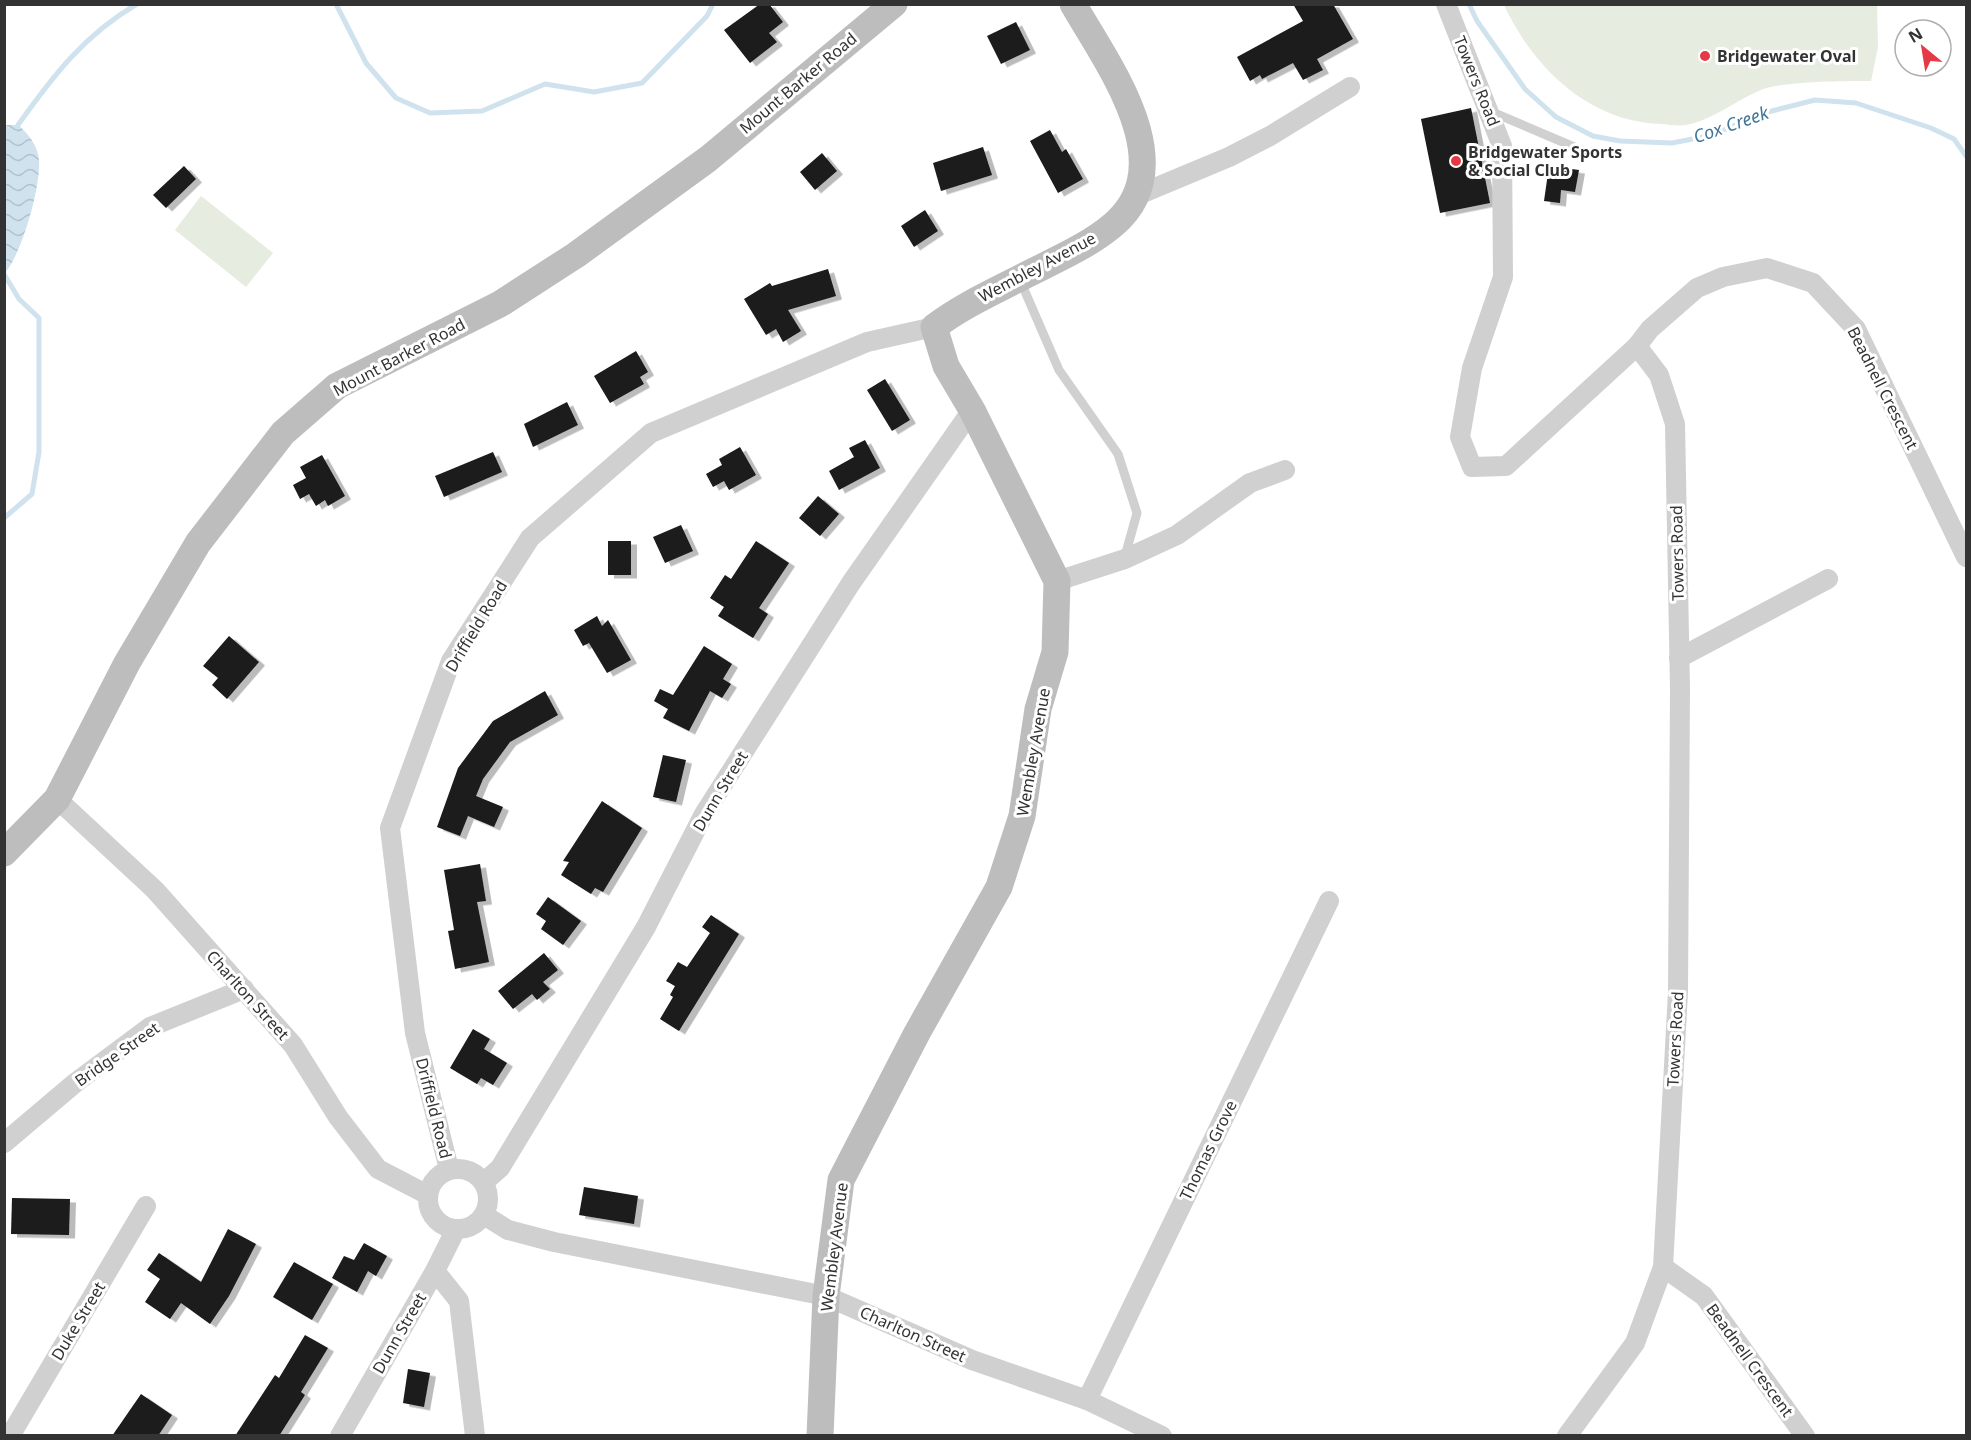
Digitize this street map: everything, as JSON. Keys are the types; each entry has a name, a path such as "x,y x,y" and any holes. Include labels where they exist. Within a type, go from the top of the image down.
{"street":[{"name":"Mount Barker Road","path":"4,853 57,799 127,663 198,543 283,433 337,386 500,304 576,255 708,159 894,4"},
{"path":"1073,4 1123,91 1140,138 1143,168 1138,195"},
{"name":"Towers Road","path":"1446,4 1503,146 1503,277 1472,368 1460,437 1472,467 1506,466 1637,346 1659,375 1675,424 1678,992 1663,1267 1635,1343 1567,1436"},
{"path":"1138,195 1229,157 1270,136 1350,87"},
{"name":"Wembley Avenue","path":"820,1436 826,1296 841,1180 917,1033 999,887 1022,816 1038,709 1055,652 1057,581 972,410 946,366 934,327 957,309 1019,278 1113,225 1138,195"},
{"name":"Beadnell Crescent","path":"1637,346 1650,329 1697,288 1723,277 1767,268 1813,283 1856,329 1966,557"},
{"name":"Driffield Road","path":"449,1169 415,1033 390,828 451,661 530,538 651,433 867,342 934,327"},
{"name":"Dunn Street","path":"484,1182 500,1168 640,937 704,814 851,583 972,410"},
{"path":"1057,581 1125,559 1178,535 1250,483 1286,470"},
{"path":"1678,658 1828,579"},
{"name":"Charlton Street","path":"57,799 155,890 293,1045 338,1117 378,1169 428,1195"},
{"name":"Thomas Grove","path":"1087,1400 1329,901"},
{"name":"Bridge Street","path":"4,1143 75,1083 150,1027 243,989"},
{"path":"449,1169 469,1170 484,1182 489,1198 484,1215 472,1226 456,1229 444,1226 434,1218 429,1208 428,1195 431,1184 449,1169"},
{"name":"Duke Street","path":"10,1436 146,1206"},
{"name":"Charlton Street","path":"484,1215 508,1230 554,1242 826,1296 972,1360 1087,1400 1161,1436"},
{"name":"Dunn Street","path":"340,1436 435,1271 456,1229"},
{"name":"Beadnell Crescent","path":"1663,1267 1704,1296 1805,1436"},
{"path":"435,1271 459,1301 475,1436"}],"lane":[{"path":"1488,111 1586,152"},
{"path":"1019,278 1059,370 1118,454 1137,513 1125,559"}],"shaded area":[{"name":"Bridgewater Oval","path":"1504,5 1877,5 1878,47 1871,81 1814,82 1771,87 1752,94 1706,119 1686,125 1636,121 1612,114 1589,103 1567,88 1548,71 1531,50"},
{"path":"201,196 273,253 246,287 175,230"}],"water":[{"path":"5,125 18,125 32,140 38,155 39,172 34,202 24,236 5,273"}],"building":[{"path":"760,4 769,4 783,22 769,33 777,42 750,63 724,30"},
{"path":"1293,4 1333,4 1353,39 1317,59 1323,70 1303,80 1293,63 1262,79 1260,75 1250,81 1237,57 1303,21"},
{"path":"1016,22 1030,50 1001,64 987,36"},
{"name":"Bridgewater Sports & Social Club","path":"1471,108 1490,203 1440,213 1421,119"},
{"path":"1050,130 1062,152 1066,149 1083,179 1058,193 1030,141"},
{"path":"983,147 992,175 941,191 933,163"},
{"path":"822,153 837,171 815,190 800,172"},
{"path":"184,166 196,179 166,208 153,195"},
{"path":"1549,166 1579,170 1575,192 1561,190 1560,203 1544,201"},
{"path":"925,210 938,231 914,247 901,226"},
{"path":"828,269 836,296 788,310 801,331 783,342 776,329 766,335 744,299 770,283 772,286"},
{"path":"636,351 648,372 640,377 644,384 610,403 594,376"},
{"path":"885,379 910,420 892,431 867,390"},
{"path":"567,402 578,425 533,447 524,424"},
{"path":"865,440 880,468 839,490 829,471 854,457 849,448"},
{"path":"740,447 756,475 729,490 724,481 713,487 706,474 722,465 719,459"},
{"path":"493,452 502,472 444,497 435,476"},
{"path":"322,455 345,496 328,506 325,500 316,506 309,494 300,499 293,485 306,478 300,467"},
{"path":"818,496 839,514 820,536 799,518"},
{"path":"681,525 693,551 665,563 653,537"},
{"path":"608,541 631,541 631,575 608,575"},
{"path":"756,541 789,563 759,608 768,614 753,638 718,616 724,607 710,598 725,575 731,579"},
{"path":"597,616 602,626 608,620 631,660 607,673 589,643 583,646 574,630"},
{"path":"229,636 259,662 227,699 212,685 218,678 203,666"},
{"path":"704,646 732,664 723,679 731,684 722,698 710,691 689,731 663,718 668,709 654,701 660,689 673,695"},
{"path":"545,691 558,715 510,742 483,779 476,796 503,807 494,827 468,816 460,836 437,827 458,768 493,721"},
{"path":"663,755 686,760 676,802 653,797"},
{"path":"602,801 642,828 603,892 595,888 591,894 561,875 569,862 563,861"},
{"path":"480,864 486,901 477,902 489,962 455,969 448,931 454,930 444,870"},
{"path":"548,897 581,921 563,945 541,929 546,921 536,914"},
{"path":"711,915 739,934 679,1031 660,1019 673,997 670,995 675,986 666,981 678,962 687,967 710,933 702,927"},
{"path":"544,953 558,970 543,982 550,989 537,1000 532,994 513,1009 498,991"},
{"path":"473,1029 490,1039 484,1049 507,1063 493,1085 481,1078 477,1084 450,1068"},
{"path":"584,1187 638,1196 634,1224 579,1215"},
{"path":"12,1198 70,1199 69,1235 11,1234"},
{"path":"228,1229 256,1244 229,1296 210,1324 181,1303 170,1319 145,1302 160,1279 147,1270 159,1253 201,1282"},
{"path":"364,1243 387,1256 376,1276 368,1271 357,1292 332,1278 344,1256 354,1260"},
{"path":"294,1262 333,1284 312,1320 273,1297"},
{"path":"305,1335 328,1348 301,1392 305,1395 279,1436 235,1436 275,1375 279,1378"},
{"path":"408,1369 430,1373 424,1407 403,1403"},
{"path":"141,1394 172,1415 158,1436 112,1436"}],"waterway":[{"path":"18,125 57,73 85,43 118,16 137,4"},
{"name":"Cox Creek","path":"336,4 366,63 396,98 430,113 482,111 545,84 594,92 642,83 707,16 713,4"},
{"name":"Cox Creek","path":"1469,4 1477,21 1525,89 1556,117 1593,136 1620,141 1672,143 1713,135 1760,114 1815,100 1856,103 1931,128 1954,139 1966,156"},
{"path":"4,274 19,299 39,318 39,452 32,494 4,518"}],"place":[{"name":"Bridgewater Oval","path":"1705,56"},
{"name":"Bridgewater Sports & Social Club","path":"1456,161"}]}
